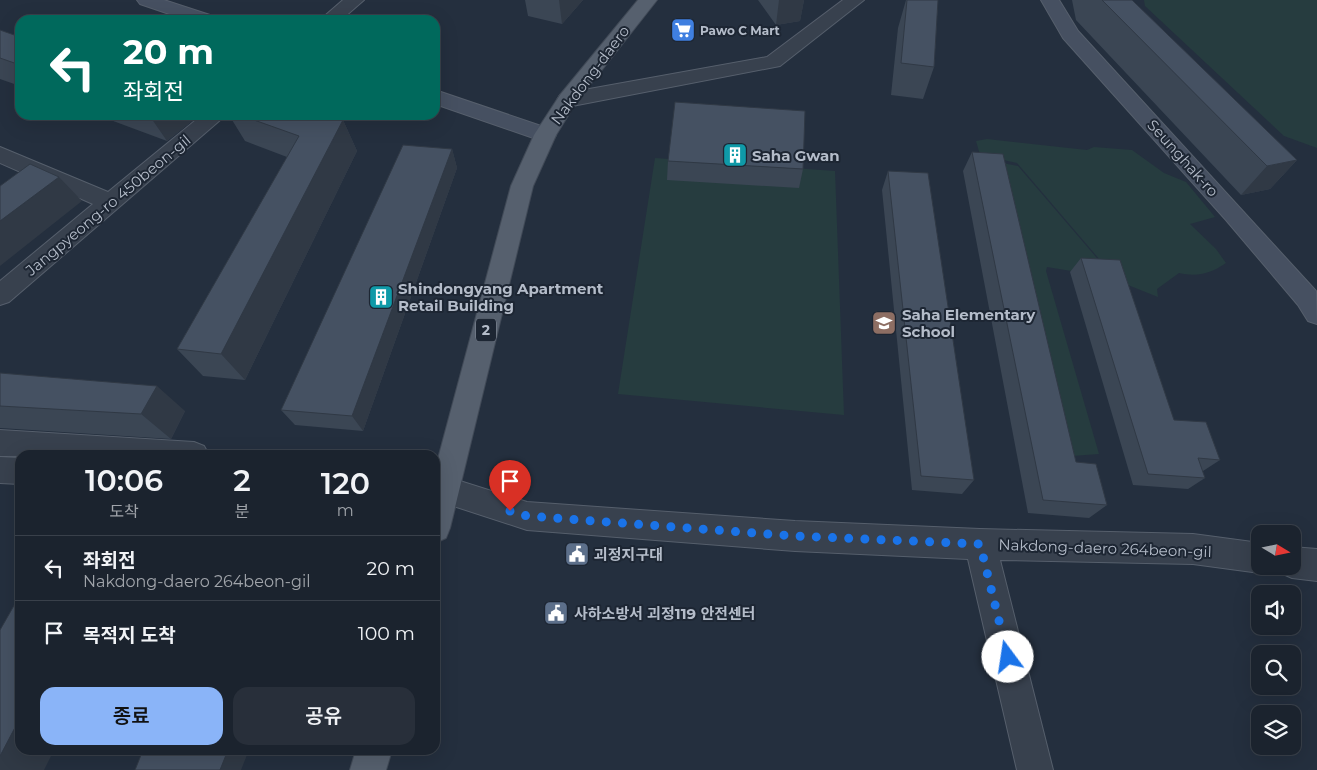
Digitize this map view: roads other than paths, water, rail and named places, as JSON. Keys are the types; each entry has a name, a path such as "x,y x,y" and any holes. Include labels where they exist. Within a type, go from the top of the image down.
{"main road":[{"name":"Nakdong-daero","path":"440,496 522,186 546,134 567,100 648,0"},
{"path":"368,770 372,755"}],"street":[{"path":"146,0 191,15"},
{"path":"336,15 355,0"},
{"path":"567,100 773,62 855,0"},
{"name":"Seunghak-ro","path":"1050,0 1070,34 1234,214 1306,298 1317,314"},
{"path":"440,99 546,134"},
{"name":"Jangpyeong-ro 450beon-gil","path":"0,295 209,120"},
{"path":"0,154 112,203"},
{"path":"0,443 113,450"},
{"path":"0,470 15,472"},
{"name":"Nakdong-daero 264beon-gil","path":"440,496 527,516 795,536 980,544 1194,549 1251,557"},
{"path":"980,544 1035,770"},
{"path":"1301,563 1317,565"}],"place":[{"name":"Pawo C Mart","path":"683,30"},
{"name":"Saha Gwan","path":"735,155"},
{"name":"Shindongyang Apartment Retail Building","path":"381,297"},
{"name":"Saha Elementary School","path":"884,323"},
{"name":"괴정지구대","path":"577,554"},
{"name":"사하소방서 괴정119 안전센터","path":"556,613"}]}
